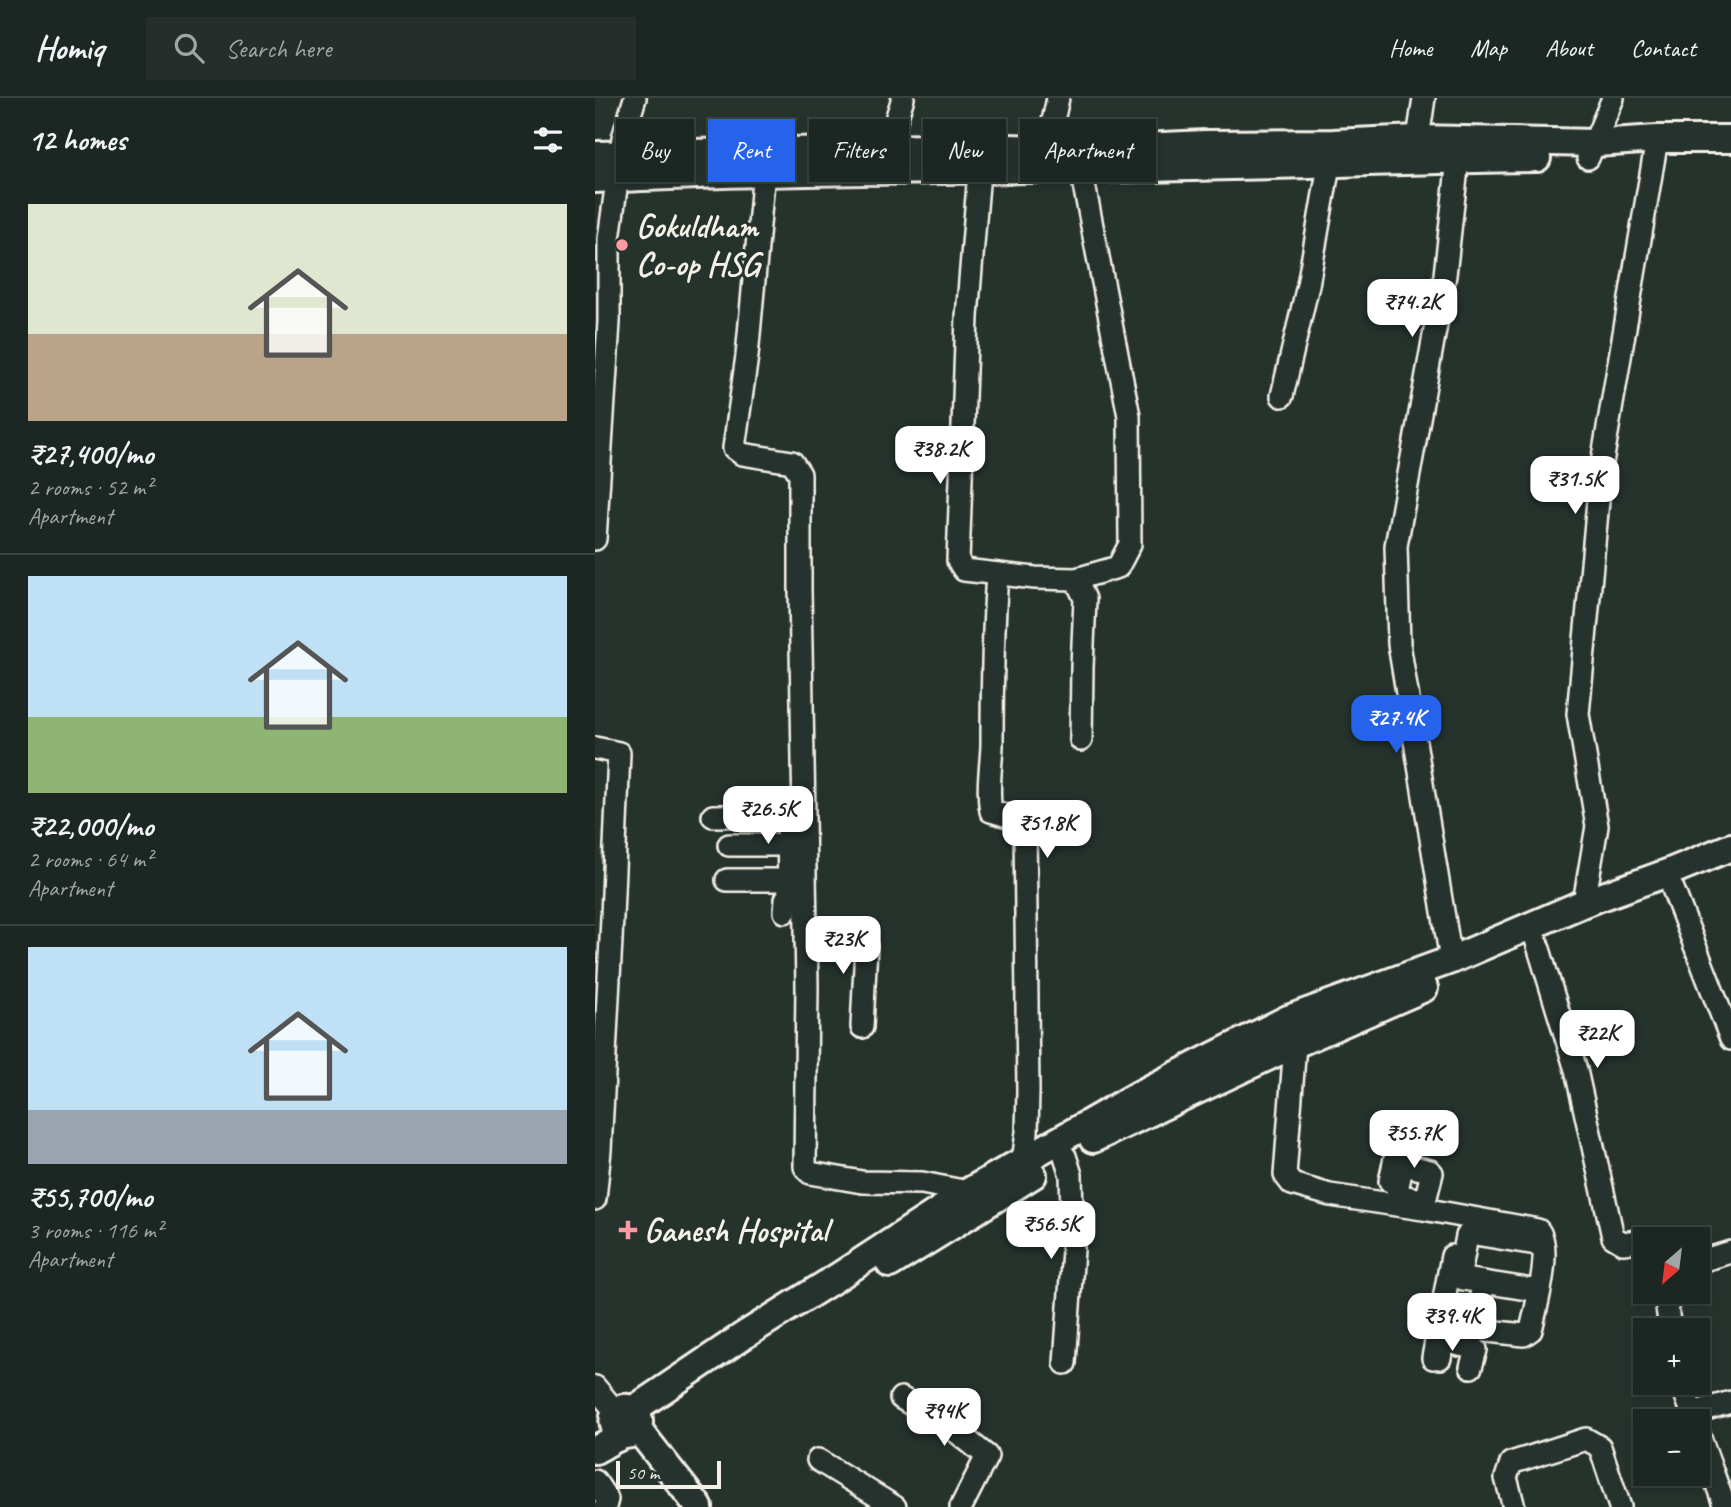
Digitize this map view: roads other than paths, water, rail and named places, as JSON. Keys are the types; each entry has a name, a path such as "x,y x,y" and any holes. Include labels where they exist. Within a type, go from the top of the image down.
{"main road":[{"path":"1156,150 1206,144 1331,154 1461,149 1592,150 1655,148 1731,139"},
{"path":"1655,148 1731,154"},
{"path":"607,167 708,164"},
{"path":"595,1450 622,1423 743,1336 968,1192 1065,1156 1097,1137 1398,998 1578,911 1731,847"},
{"path":"1578,911 1672,889 1731,866"},
{"path":"622,1423 1024,1171 1140,1094 1288,1019 1451,960 1534,934"},
{"path":"622,1423 699,1507"}],"street":[{"path":"595,539 609,322 607,167 623,138 635,98"},
{"path":"897,119 903,98"},
{"path":"1054,119 1058,98"},
{"path":"1418,150 1424,98"},
{"path":"1592,150 1613,98"},
{"path":"1578,911 1597,826 1578,714 1601,469 1655,148"},
{"path":"1451,960 1399,644 1396,546 1445,275 1461,149"},
{"path":"1282,396 1308,285 1331,154"},
{"path":"763,182 747,356 734,448 742,454 792,462 800,474 796,845 797,880 813,941 805,1167 810,1173 862,1182 922,1183 968,1192"},
{"path":"978,182 967,317 958,561 964,570 997,575 1076,579 1118,567 1130,544 1129,416 1083,182"},
{"path":"997,575 989,801 991,810 1021,820 1025,827 1028,1091 1024,1171"},
{"path":"1076,579 1085,599 1081,740"},
{"path":"595,748 619,753 600,1150 595,1199"},
{"path":"712,816 786,815 789,817 796,845"},
{"path":"729,845 796,845"},
{"path":"727,880 797,880"},
{"path":"785,912 786,900 797,880"},
{"path":"1672,889 1731,1039"},
{"path":"1534,934 1576,1070 1613,1237 1623,1243 1633,1242"},
{"path":"813,941 861,943 866,946 862,1027"},
{"path":"813,987 820,1026"},
{"path":"1288,1019 1295,1044 1285,1175 1292,1184 1330,1195 1385,1204 1424,1205"},
{"path":"1402,1127 1395,1180 1398,1195 1460,1216 1538,1230 1543,1236 1544,1264 1531,1330 1524,1335 1479,1330 1477,1325 1483,1282"},
{"path":"1065,1156 1071,1175 1073,1250 1065,1363"},
{"path":"1385,1204 1404,1165 1433,1173 1424,1205"},
{"path":"1460,1216 1438,1329 1436,1358 1444,1342 1465,1338"},
{"path":"1539,1291 1464,1279 1460,1274 1469,1233 1543,1245"},
{"path":"1710,1258 1731,1252"},
{"path":"1438,1329 1465,1338 1476,1350 1471,1367"},
{"path":"595,1387 622,1423"},
{"path":"901,1398 953,1429 987,1456 961,1507"},
{"path":"1710,1412 1731,1402"},
{"path":"1514,1507 1506,1478 1511,1463 1586,1439 1600,1447 1620,1507"},
{"path":"818,1460 895,1507"},
{"path":"1710,1467 1725,1507"},
{"path":"595,1481 607,1499 605,1507"}],"place":[{"name":"Gokuldham Co-op HSG","path":"622,245"},
{"name":"Ganesh Hospital","path":"628,1230"}]}
